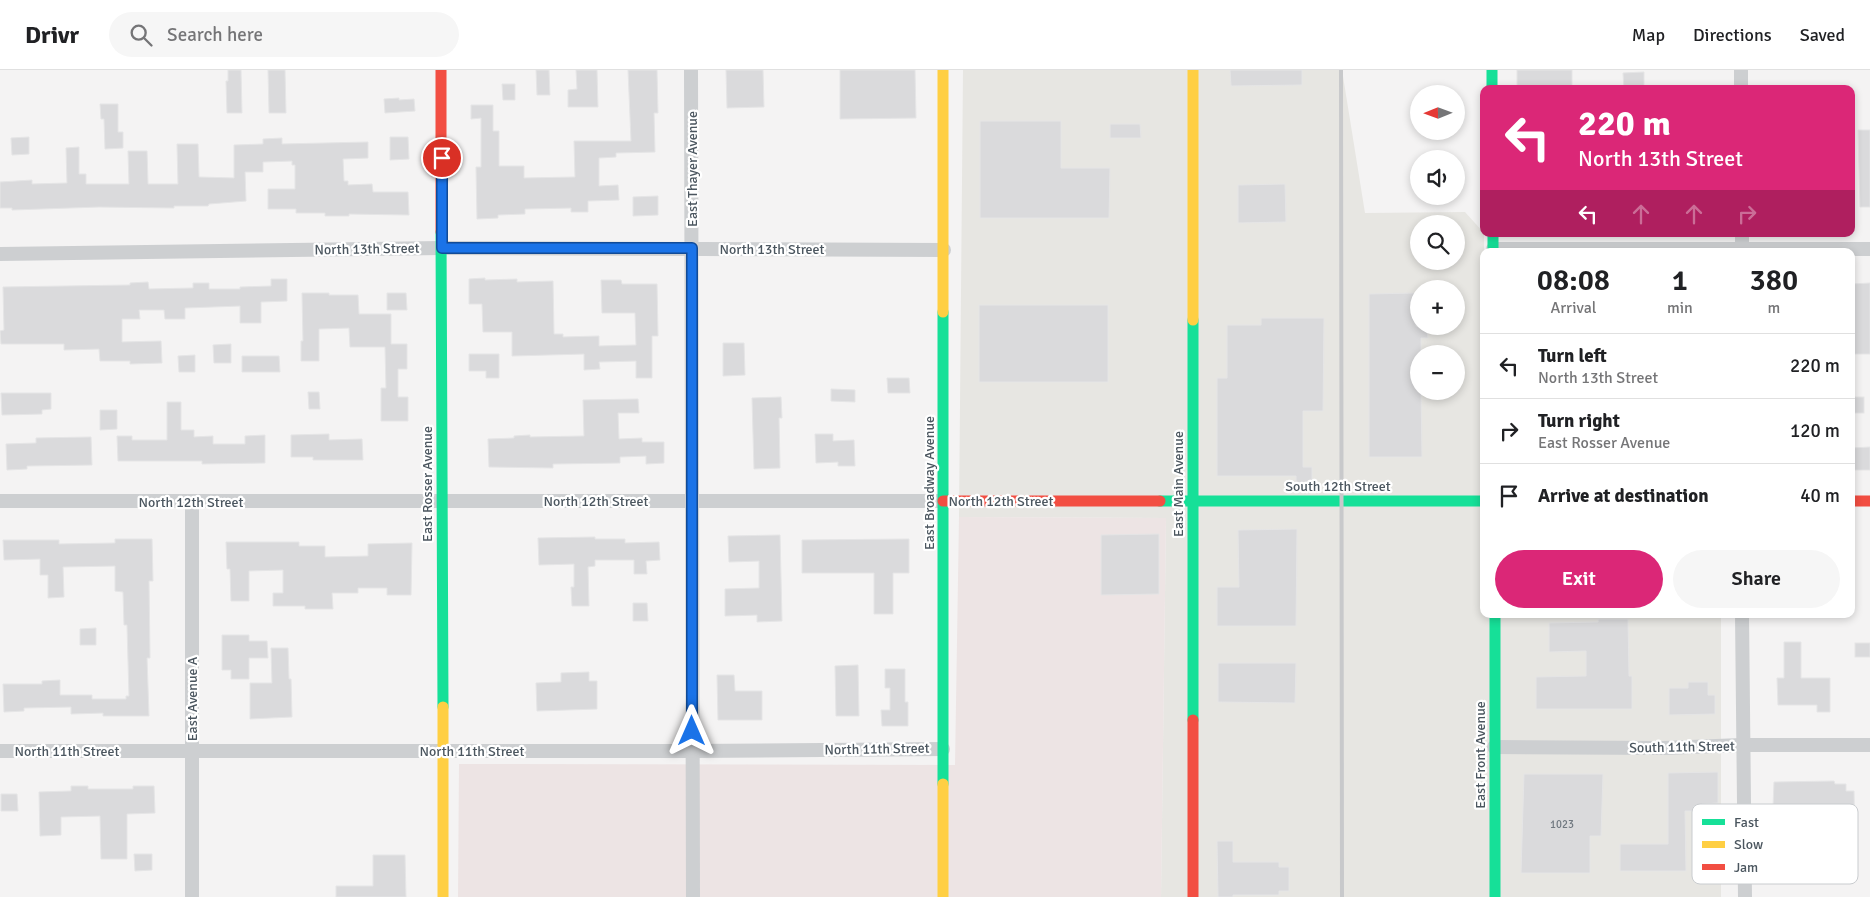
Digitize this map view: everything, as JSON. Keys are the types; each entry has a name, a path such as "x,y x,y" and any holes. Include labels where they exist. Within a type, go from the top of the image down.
{"street":[{"name":"East Rosser Avenue","path":"442,70 443,897"},
{"name":"East Thayer Avenue","path":"691,70 693,897"},
{"name":"East Broadway Avenue","path":"943,70 944,897"},
{"name":"East Main Avenue","path":"1193,70 1193,897"},
{"path":"1492,70 1492,85"},
{"path":"1741,70 1741,85"},
{"name":"North 13th Street","path":"0,254 442,248 944,250"},
{"path":"1855,249 1870,249"},
{"name":"North 12th Street","path":"0,501 1193,501"},
{"name":"South 12th Street","path":"1193,501 1480,501"},
{"path":"1855,501 1870,501"},
{"name":"East Avenue A","path":"192,502 192,897"},
{"name":"East Front Avenue","path":"1495,618 1495,897"},
{"path":"1742,618 1743,804"},
{"name":"South 11th Street","path":"1494,747 1870,746"},
{"name":"North 11th Street","path":"0,751 443,752 943,749"},
{"path":"1745,884 1745,897"}],"shaded area":[{"path":"963,70 1342,70 1365,213 1465,212 1480,229 1480,237 1484,237 1484,248 1480,248 1480,618 1721,618 1721,804 1692,804 1692,884 1721,884 1721,897 1161,897 1166,518 959,517"},
{"path":"959,517 1166,518 1161,897 458,897 459,764 955,765"}],"building":[{"path":"228,70 241,70 242,113 227,113 226,81 228,81"},
{"path":"268,70 285,70 286,113 269,113"},
{"path":"536,70 549,70 550,95 537,95"},
{"path":"576,70 597,70 598,107 568,107 568,90 577,89"},
{"path":"628,70 657,70 658,113 654,113 655,152 616,153 616,157 599,158 599,186 618,185 619,200 588,201 588,212 571,212 571,208 525,209 525,214 498,215 498,218 477,219 476,167 481,167 481,118 471,119 471,105 493,105 493,131 499,131 499,166 524,166 524,178 575,177 574,141 631,141"},
{"path":"726,70 763,70 764,107 727,108"},
{"path":"840,70 915,70 916,118 840,119"},
{"path":"1230,70 1302,70 1302,85 1231,86"},
{"path":"1517,70 1572,70 1572,85 1517,85"},
{"path":"1644,72 1644,85 1624,85 1623,73"},
{"path":"502,84 515,84 515,100 503,100"},
{"path":"399,98 399,100 414,99 415,111 385,113 384,99"},
{"path":"100,104 118,104 118,132 123,132 123,148 105,149 104,119 101,119"},
{"path":"980,121 1061,121 1061,168 1110,168 1109,218 980,218"},
{"path":"1110,124 1140,124 1141,138 1110,138"},
{"path":"1858,130 1870,130 1870,207 1860,207"},
{"path":"29,137 29,154 12,155 11,138"},
{"path":"390,137 408,137 409,159 390,160"},
{"path":"282,138 282,144 368,142 368,158 343,159 344,181 348,181 348,185 372,184 373,192 408,192 409,215 349,214 349,216 325,216 325,213 296,213 296,209 268,209 268,189 295,189 295,165 292,165 292,161 263,162 263,172 245,172 246,201 209,204 208,206 174,206 174,208 99,207 12,210 12,208 0,208 0,182 32,180 32,184 67,183 66,148 79,147 79,174 86,174 86,184 129,184 128,151 147,151 148,184 178,184 177,144 198,144 199,177 234,178 234,145 263,144 263,139"},
{"path":"1285,184 1286,222 1238,223 1238,185"},
{"path":"658,196 658,215 633,216 633,197"},
{"path":"485,278 485,280 517,279 517,282 553,281 554,334 563,334 563,337 599,336 599,346 636,345 635,313 602,313 601,280 621,280 622,284 657,284 658,336 652,336 652,378 636,378 636,361 599,362 600,369 584,370 584,354 512,356 512,332 483,332 482,304 469,304 469,279"},
{"path":"271,279 287,279 287,301 261,302 261,323 240,323 240,306 185,308 185,319 165,319 164,310 139,310 140,319 122,319 122,342 161,341 162,363 130,364 130,361 100,361 99,349 64,350 64,344 1,344 0,331 4,330 3,287 130,285 130,283 148,282 149,289 193,288 193,283 209,283 209,289 240,289 240,287 271,286"},
{"path":"1870,283 1870,354 1855,354 1855,284"},
{"path":"302,293 358,295 359,314 391,314 391,344 407,344 407,369 398,369 398,397 408,397 408,421 381,421 381,388 386,388 385,347 350,347 349,328 319,329 319,361 301,361 301,341 303,341"},
{"path":"387,293 406,293 407,310 387,310"},
{"path":"1410,293 1410,335 1428,335 1428,338 1421,338 1421,345 1410,345 1410,400 1421,400 1422,457 1369,457 1369,294"},
{"path":"979,305 1108,305 1108,382 979,382"},
{"path":"1261,318 1324,318 1323,411 1303,411 1303,467 1312,467 1312,484 1296,484 1296,476 1217,476 1217,378 1227,378 1227,325 1261,325"},
{"path":"723,343 744,343 745,375 723,376"},
{"path":"231,344 231,363 214,363 213,345"},
{"path":"469,354 499,354 499,378 486,378 486,371 469,371"},
{"path":"195,355 195,372 179,372 178,356"},
{"path":"242,356 279,356 280,372 242,372"},
{"path":"887,378 909,378 910,393 888,393"},
{"path":"831,389 855,390 855,402 831,401"},
{"path":"308,392 319,392 320,409 309,409"},
{"path":"1,393 51,393 51,409 42,410 42,414 2,415"},
{"path":"781,397 782,418 779,418 780,468 754,469 752,398"},
{"path":"1855,397 1864,397 1864,413 1855,413"},
{"path":"638,399 639,413 618,413 619,439 642,438 642,442 664,442 664,463 646,464 646,456 620,457 620,463 553,464 553,468 489,467 488,439 530,435 530,437 584,436 583,400"},
{"path":"167,402 181,402 181,430 194,430 194,437 213,436 213,444 245,444 245,436 265,435 265,463 202,464 202,461 118,461 117,436 132,436 132,440 167,440"},
{"path":"100,410 117,410 117,429 100,430"},
{"path":"329,434 329,440 362,439 363,460 313,460 313,457 291,457 291,435"},
{"path":"815,434 833,434 833,441 854,440 855,466 838,466 838,462 816,463"},
{"path":"91,437 92,465 27,466 27,469 7,470 6,444 36,443 36,438"},
{"path":"1870,447 1870,470 1855,470 1855,448"},
{"path":"1297,529 1296,626 1217,626 1217,587 1239,587 1238,530"},
{"path":"1159,534 1159,594 1101,595 1101,535"},
{"path":"780,535 782,621 757,622 757,615 725,616 725,589 759,588 759,561 729,562 728,536"},
{"path":"595,537 595,539 625,539 625,543 659,542 660,560 646,561 647,574 634,574 634,560 595,560 595,566 588,567 589,606 572,606 571,587 574,587 574,564 539,565 538,538"},
{"path":"115,539 152,539 153,581 149,581 150,658 147,658 149,716 103,716 103,713 71,714 71,707 24,708 24,711 4,712 3,684 42,684 42,681 60,680 60,695 92,695 92,699 126,699 126,696 129,696 127,625 124,625 123,592 115,591 115,566 63,567 64,597 48,598 48,575 40,575 40,559 4,560 3,540 59,540 59,544 115,543"},
{"path":"909,539 909,573 893,573 893,614 874,614 874,573 802,573 802,540"},
{"path":"226,542 299,542 299,546 325,546 325,557 368,556 368,544 412,543 411,595 387,595 387,588 358,588 358,593 332,593 333,609 305,609 305,606 273,606 273,593 283,593 283,570 249,571 249,601 231,601 230,569 227,569"},
{"path":"633,603 647,603 648,621 633,621"},
{"path":"1598,619 1628,619 1629,676 1632,676 1632,709 1536,709 1536,677 1586,676 1586,651 1549,652 1549,623 1598,622"},
{"path":"96,628 96,645 80,645 80,629"},
{"path":"222,635 249,635 249,641 267,641 268,658 249,658 249,679 231,679 231,670 222,670"},
{"path":"1784,642 1801,642 1801,678 1830,678 1830,712 1817,712 1817,705 1778,705 1777,678 1784,678"},
{"path":"1855,643 1870,643 1870,657 1855,657"},
{"path":"271,648 288,648 292,717 250,719 250,683 272,683"},
{"path":"1218,663 1296,663 1295,703 1218,702"},
{"path":"858,665 859,716 836,716 835,666"},
{"path":"885,669 905,669 905,702 908,702 908,726 882,726 881,710 890,710 890,688 885,688"},
{"path":"589,672 589,681 597,681 597,709 537,711 536,683 561,682 561,673"},
{"path":"717,675 734,675 735,691 762,691 762,720 718,720"},
{"path":"1688,682 1708,682 1708,695 1715,695 1715,714 1669,715 1669,688 1688,688"},
{"path":"1718,772 1718,803 1692,804 1692,811 1685,811 1686,871 1620,871 1620,844 1668,844 1668,773"},
{"path":"1524,774 1603,774 1601,836 1590,836 1590,873 1521,873"},
{"path":"1834,781 1835,784 1846,784 1846,791 1854,791 1854,804 1773,804 1774,782"},
{"path":"71,786 88,786 88,789 133,789 133,786 154,786 155,813 127,814 127,859 101,859 100,816 61,817 61,835 40,836 39,792 71,791"},
{"path":"1,794 17,794 18,811 1,811"},
{"path":"1217,841 1233,841 1233,862 1279,862 1279,867 1289,867 1289,891 1279,891 1279,895 1233,895 1233,897 1218,897"},
{"path":"134,854 152,854 152,870 135,871"},
{"path":"373,855 405,855 406,897 336,897 336,886 373,886"}],"railway":[{"path":"1341,70 1342,897"}],"traffic: fast":[{"path":"1492,70 1492,85"},
{"path":"441,232 443,707"},
{"path":"1493,237 1493,248"},
{"path":"943,312 943,784"},
{"path":"1193,320 1193,720"},
{"path":"1160,501 1480,501"},
{"path":"1495,618 1495,897"}],"traffic: slow":[{"path":"943,70 943,312"},
{"path":"1193,70 1193,320"},
{"path":"443,707 443,897"},
{"path":"943,784 943,897"}],"traffic: jam":[{"path":"441,70 441,232"},
{"path":"943,501 1160,501"},
{"path":"1855,501 1870,501"},
{"path":"1193,720 1193,897"}],"route":[{"path":"442,158 442,248 692,248 692,731"}]}
